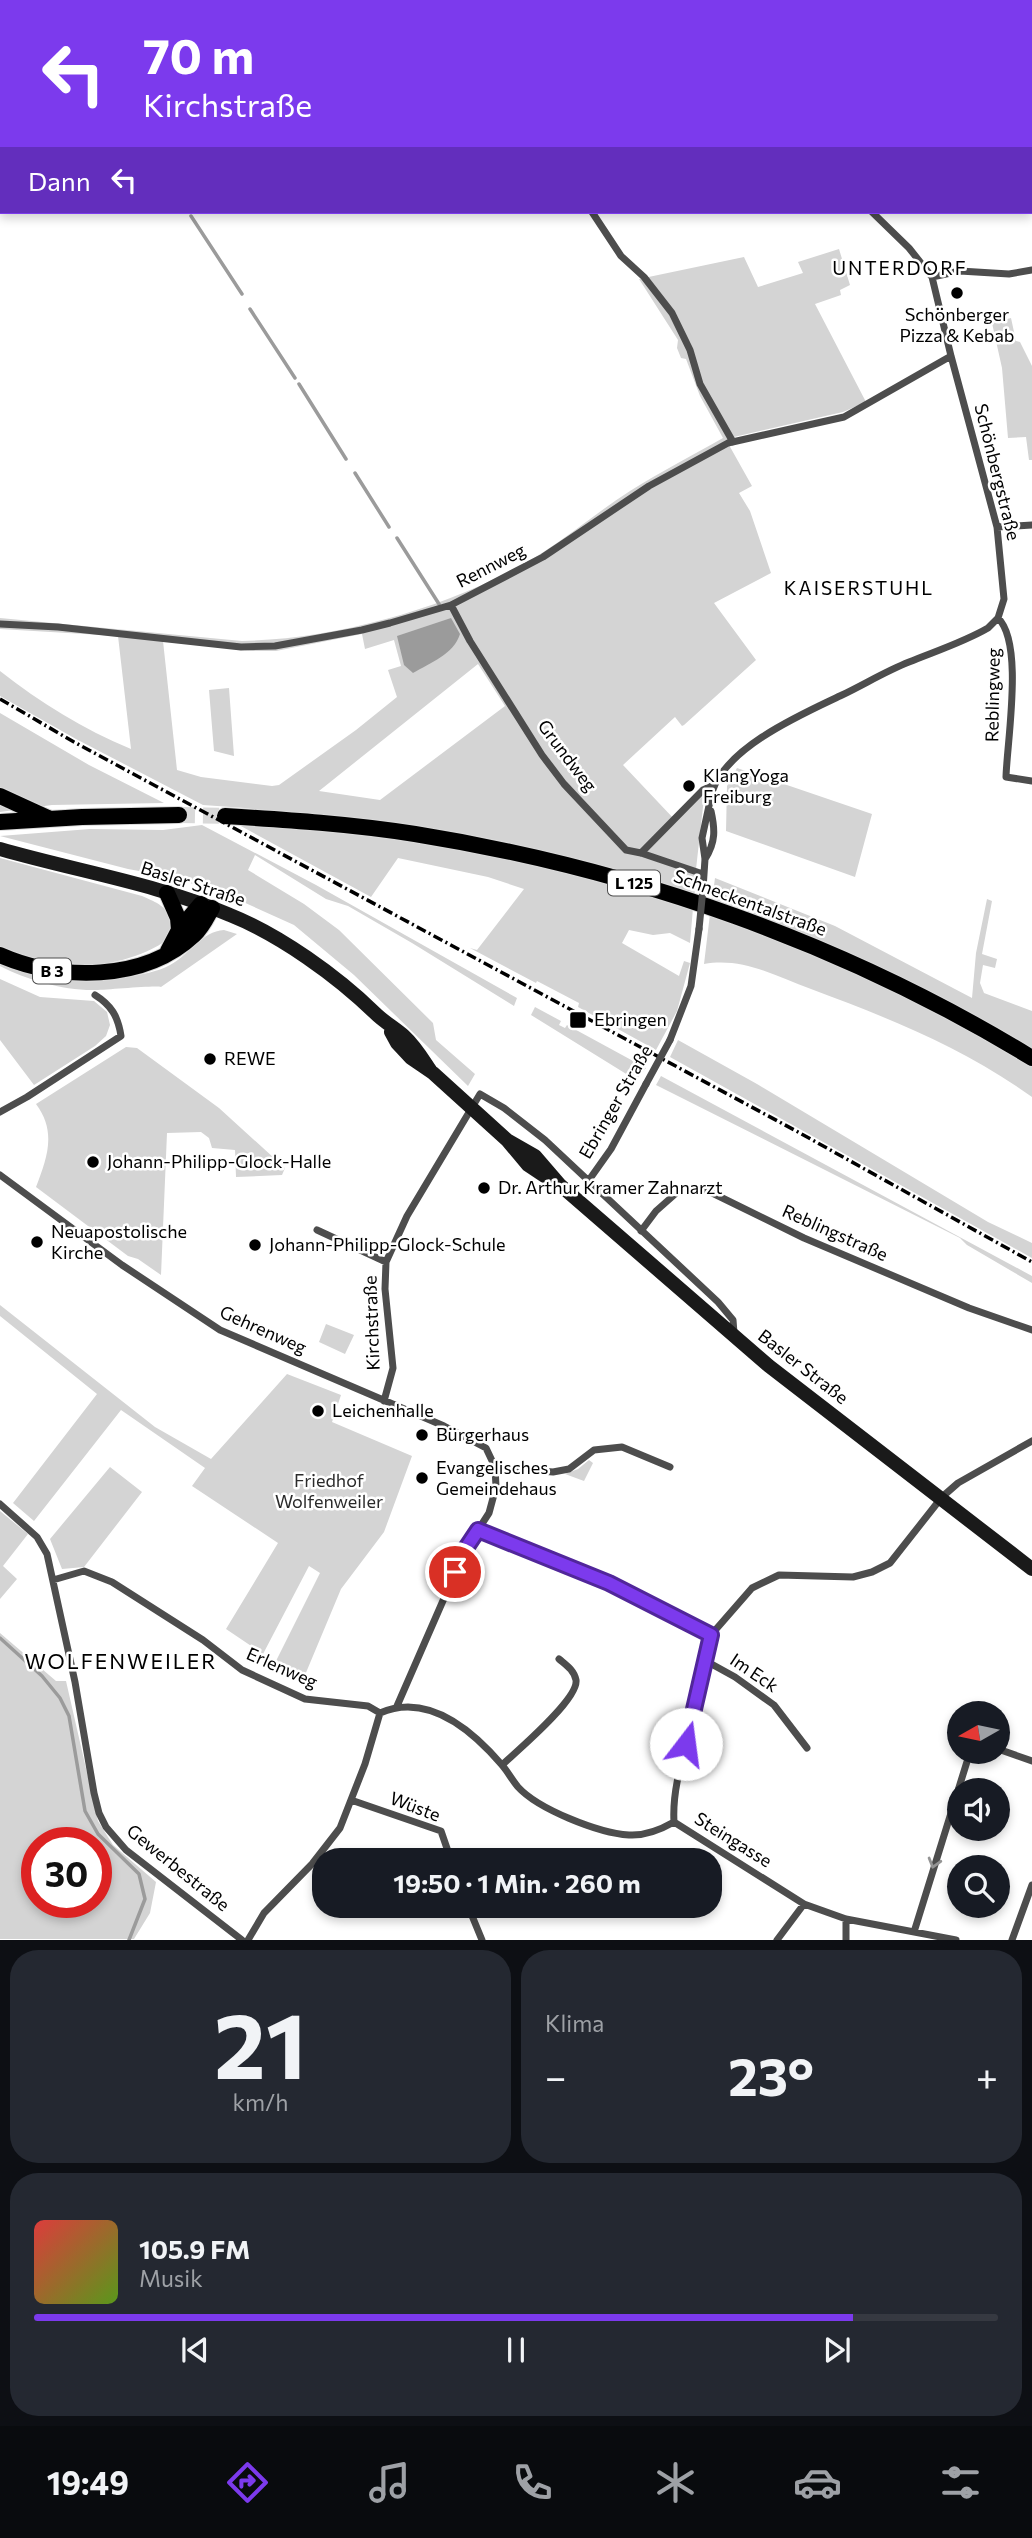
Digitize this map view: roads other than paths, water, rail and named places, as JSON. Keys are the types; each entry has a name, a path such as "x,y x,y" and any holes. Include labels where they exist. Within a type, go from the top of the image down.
{"main road":[{"path":"0,796 51,819"},
{"path":"0,822 179,815"},
{"name":"Schneckentalstraße","path":"225,816 340,824 416,834 568,866 653,888 731,914 886,977 1032,1058"},
{"name":"Basler Straße","path":"0,849 167,893 206,906 248,923 342,984 387,1024 397,1042 411,1058 430,1070 507,1140 535,1156 560,1185 768,1366 942,1497 1032,1569"},
{"path":"167,893 178,918 178,930"},
{"path":"166,953 178,930 206,906"},
{"name":"B 3","path":"0,955 36,968 74,973 128,968 166,953 194,935 206,906"}],"street":[{"path":"593,214 621,256 645,277 672,313 690,350 700,384 733,442"},
{"name":"Schönbergstraße","path":"874,214 909,248 932,277 997,527 1004,591 998,618"},
{"path":"932,277 960,271 1009,274 1032,270"},
{"name":"Rennweg","path":"0,624 58,627 241,647 275,646 362,630 451,605 543,557 649,486 733,442 844,417 951,356"},
{"path":"997,527 1032,525"},
{"name":"Grundweg","path":"451,605 470,641 542,755 626,850 704,874"},
{"path":"641,853 695,797 714,785 743,750 761,737 896,668 975,635 998,618"},
{"name":"Reblingweg","path":"998,618 1006,627 1012,667 1006,777 1032,781"},
{"path":"704,874 702,838 714,785"},
{"path":"705,859 715,838 710,808"},
{"name":"Ebringer Straße","path":"471,1107 480,1094 504,1108 589,1180 611,1149 670,1040 691,986 704,874"},
{"path":"0,1112 121,1036 119,1024 109,1004 94,995"},
{"name":"Kirchstraße","path":"384,1401 393,1368 385,1289 386,1262 407,1216 471,1107"},
{"name":"Gehrenweg","path":"0,1174 122,1265 220,1330 384,1401"},
{"path":"589,1180 727,1312 733,1320 734,1337"},
{"name":"Reblingstraße","path":"641,1231 656,1211 682,1188 702,1188 804,1238 969,1308 1032,1330"},
{"path":"317,1230 386,1262"},
{"path":"384,1401 444,1426 486,1448 496,1476 494,1498 489,1513 466,1548 397,1706"},
{"path":"478,1530 609,1583 711,1635 752,1588 779,1575 853,1577 890,1563 942,1497 958,1483 1032,1441"},
{"path":"495,1467 553,1472 569,1469 594,1450 622,1447 670,1467"},
{"name":"Gewerbestraße","path":"0,1504 37,1537 47,1554 75,1682 94,1793 106,1827 126,1850 242,1940"},
{"name":"Erlenweg","path":"53,1580 84,1571 112,1582 202,1640 242,1670 305,1699 368,1706 380,1713"},
{"name":"Steingasse","path":"711,1635 673,1803 674,1822 803,1904 846,1919 956,1940"},
{"path":"502,1765 537,1734 574,1691 576,1681 572,1671 559,1659"},
{"name":"Im Eck","path":"706,1661 735,1677 774,1705 807,1748"},
{"path":"248,1940 264,1913 304,1873 340,1828 366,1764 380,1713 397,1706 434,1710 467,1731 502,1765 519,1788 556,1812 594,1828 630,1835 657,1832 674,1822"},
{"path":"1010,1753 1032,1761"},
{"path":"914,1932 966,1764"},
{"name":"Wüste","path":"351,1800 441,1831 447,1848"},
{"path":"1012,1940 1032,1885"},
{"path":"777,1940 803,1904"},
{"path":"473,1918 482,1940"},
{"path":"846,1919 846,1940"}],"waterway":[{"path":"191,216 242,294"},
{"path":"250,309 295,378"},
{"path":"299,384 346,459"},
{"path":"355,473 389,527"},
{"path":"397,538 439,604"},
{"path":"0,1638 42,1676 60,1698 69,1716 85,1811 98,1834 139,1874 145,1899 129,1940"}],"tunnel":[{"path":"179,815 225,816"}],"railway":[{"path":"0,699 74,742 798,1132 1032,1262"}],"place":[{"name":"Schönberger Pizza & Kebab","path":"957,293"},
{"name":"KlangYoga Freiburg","path":"689,786"},
{"name":"Ebringen","path":"578,1020"},
{"name":"REWE","path":"210,1059"},
{"name":"Johann-Philipp-Glock-Halle","path":"93,1162"},
{"name":"Dr. Arthur Kramer Zahnarzt","path":"484,1188"},
{"name":"Neuapostolische Kirche","path":"37,1242"},
{"name":"Johann-Philipp-Glock-Schule","path":"255,1245"},
{"name":"Leichenhalle","path":"318,1411"},
{"name":"Bürgerhaus","path":"422,1435"},
{"name":"Evangelisches Gemeindehaus","path":"422,1478"}],"district":[{"name":"UNTERDORF","path":"900,268"},
{"name":"KAISERSTUHL","path":"859,588"},
{"name":"WOLFENWEILER","path":"121,1662"}],"park label":[{"name":"Friedhof Wolfenweiler","path":"329,1491"}]}
